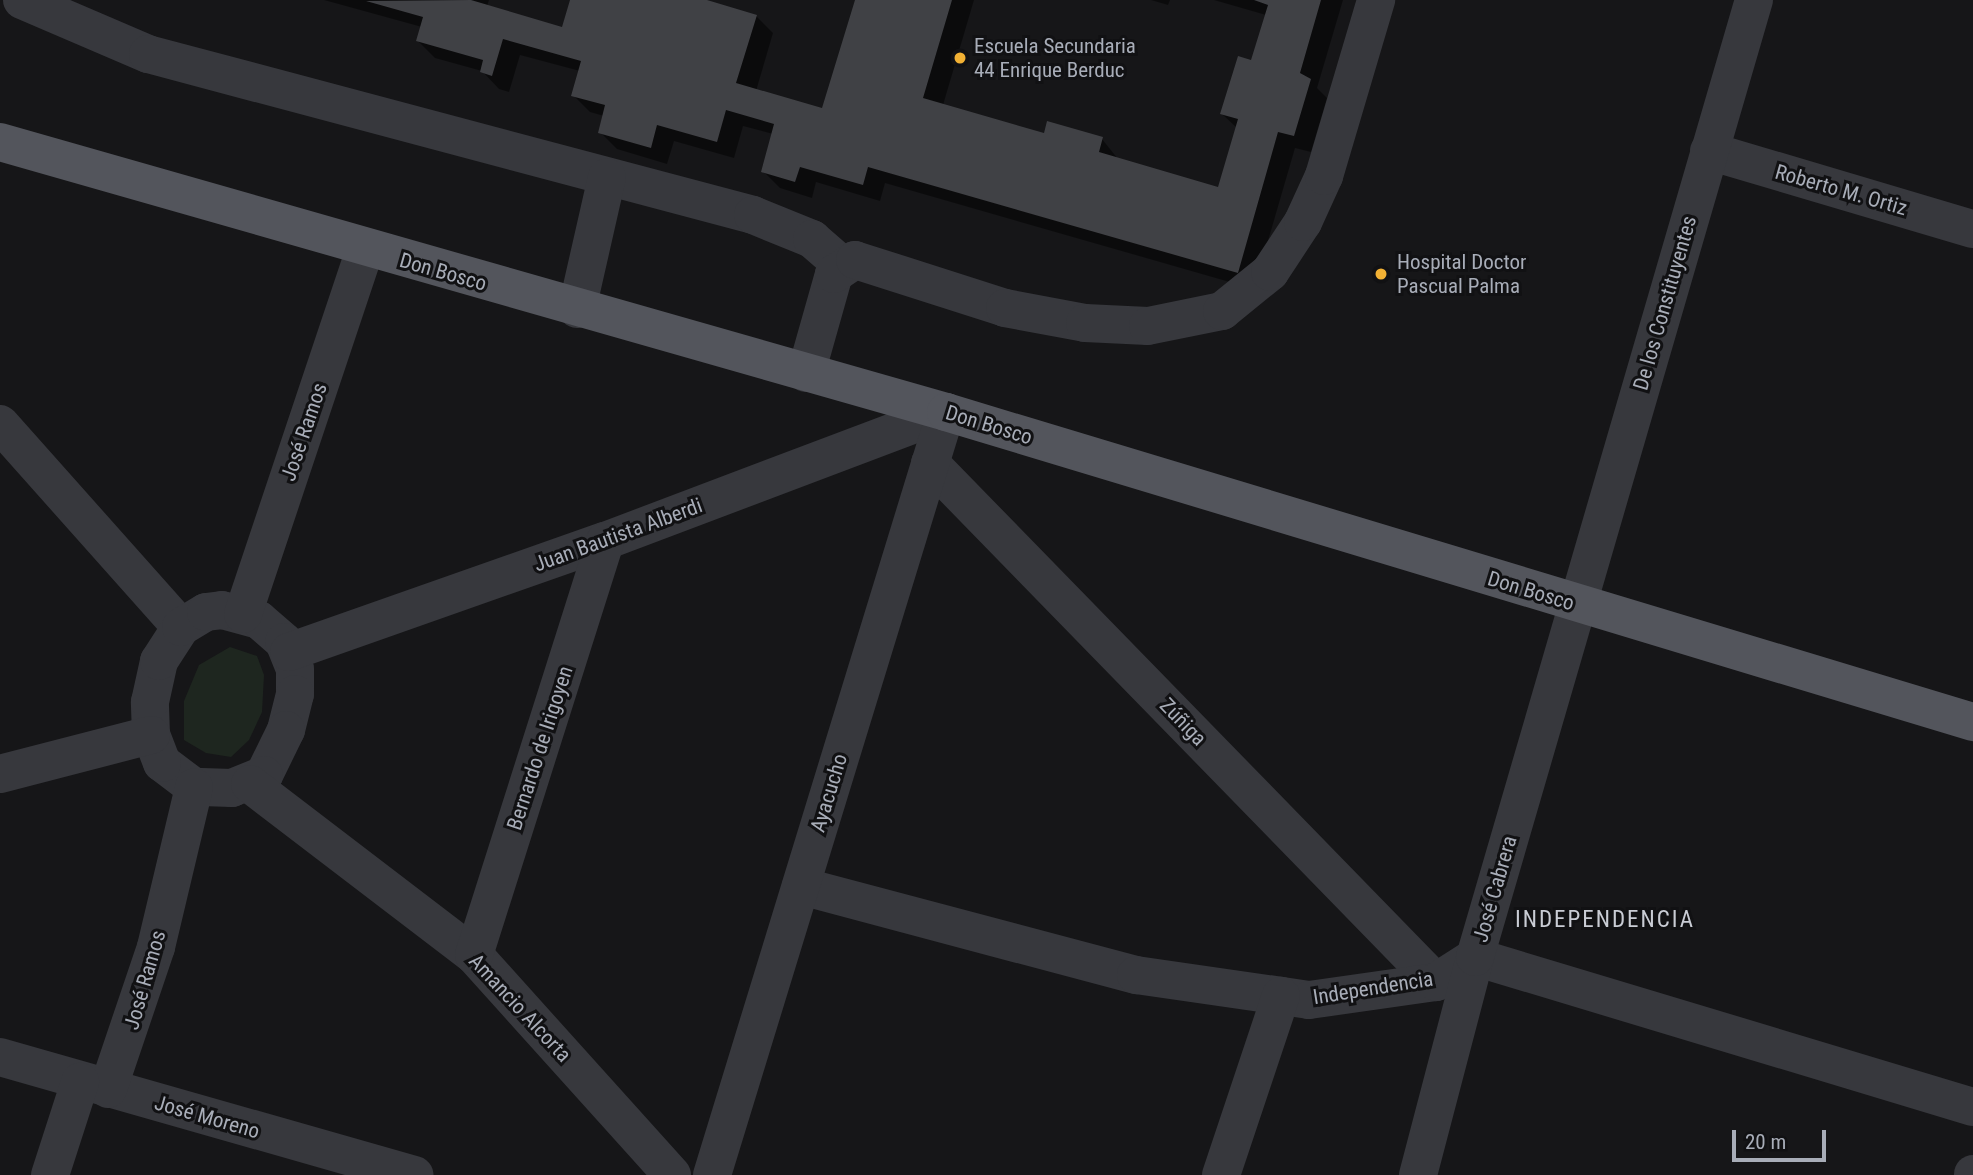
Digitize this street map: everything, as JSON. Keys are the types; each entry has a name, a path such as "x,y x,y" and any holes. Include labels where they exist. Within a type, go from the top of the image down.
{"main road":[{"name":"Don Bosco","path":"0,142 365,250 946,412 1578,606 1973,722"}],"street":[{"path":"22,0 148,54 753,215 813,240 842,265"},
{"path":"806,373 834,274 842,265 855,260 1005,308 1085,323 1148,326 1222,311 1270,272 1303,222 1324,176 1376,0"},
{"name":"De los Constituyentes","path":"1578,606 1754,0"},
{"name":"Roberto M. Ortiz","path":"1709,151 1973,229"},
{"path":"577,309 607,177"},
{"name":"José Ramos","path":"243,614 365,250"},
{"name":"Ayacucho","path":"712,1175 946,412"},
{"name":"Juan Bautista Alberdi","path":"289,652 605,541 946,412"},
{"path":"0,424 181,627"},
{"name":"Zúñiga","path":"930,463 1436,982"},
{"name":"Bernardo de Irigoyen","path":"474,955 605,541"},
{"name":"José Cabrera","path":"1418,1175 1475,957 1578,606"},
{"path":"206,612 243,614 266,625 289,652 295,670 292,711 274,760 250,784 194,788 162,763 151,735 150,702 159,662 181,627 206,612"},
{"path":"0,774 151,735"},
{"name":"Amancio Alcorta","path":"250,784 474,955 672,1175"},
{"name":"José Ramos","path":"50,1175 156,947 194,788"},
{"name":"Independencia","path":"801,886 1136,975 1309,1000 1436,982 1475,957"},
{"path":"1475,957 1973,1107"},
{"path":"1221,1175 1281,996"},
{"name":"José Moreno","path":"0,1057 415,1175"}],"shaded area":[{"path":"230,647 257,656 264,675 262,712 249,740 231,757 206,753 184,740 184,701 199,665"}],"building":[{"path":"471,0 562,27 570,0 707,0 757,15 736,83 822,108 855,0 952,0 923,98 1044,133 1047,121 1103,137 1099,152 1218,187 1238,119 1220,114 1238,56 1251,60 1268,5 1254,0 1321,0 1300,73 1311,79 1294,136 1278,132 1238,273 868,167 863,185 800,167 795,182 761,172 774,124 726,110 717,142 657,125 651,148 598,133 605,105 571,96 581,61 503,39 492,76 480,72 483,60 416,41 423,17 366,1"}],"place":[{"name":"Escuela Secundaria 44 Enrique Berduc","path":"960,58"},
{"name":"Hospital Doctor Pascual Palma","path":"1381,274"}],"district":[{"name":"INDEPENDENCIA","path":"1605,920"}]}
